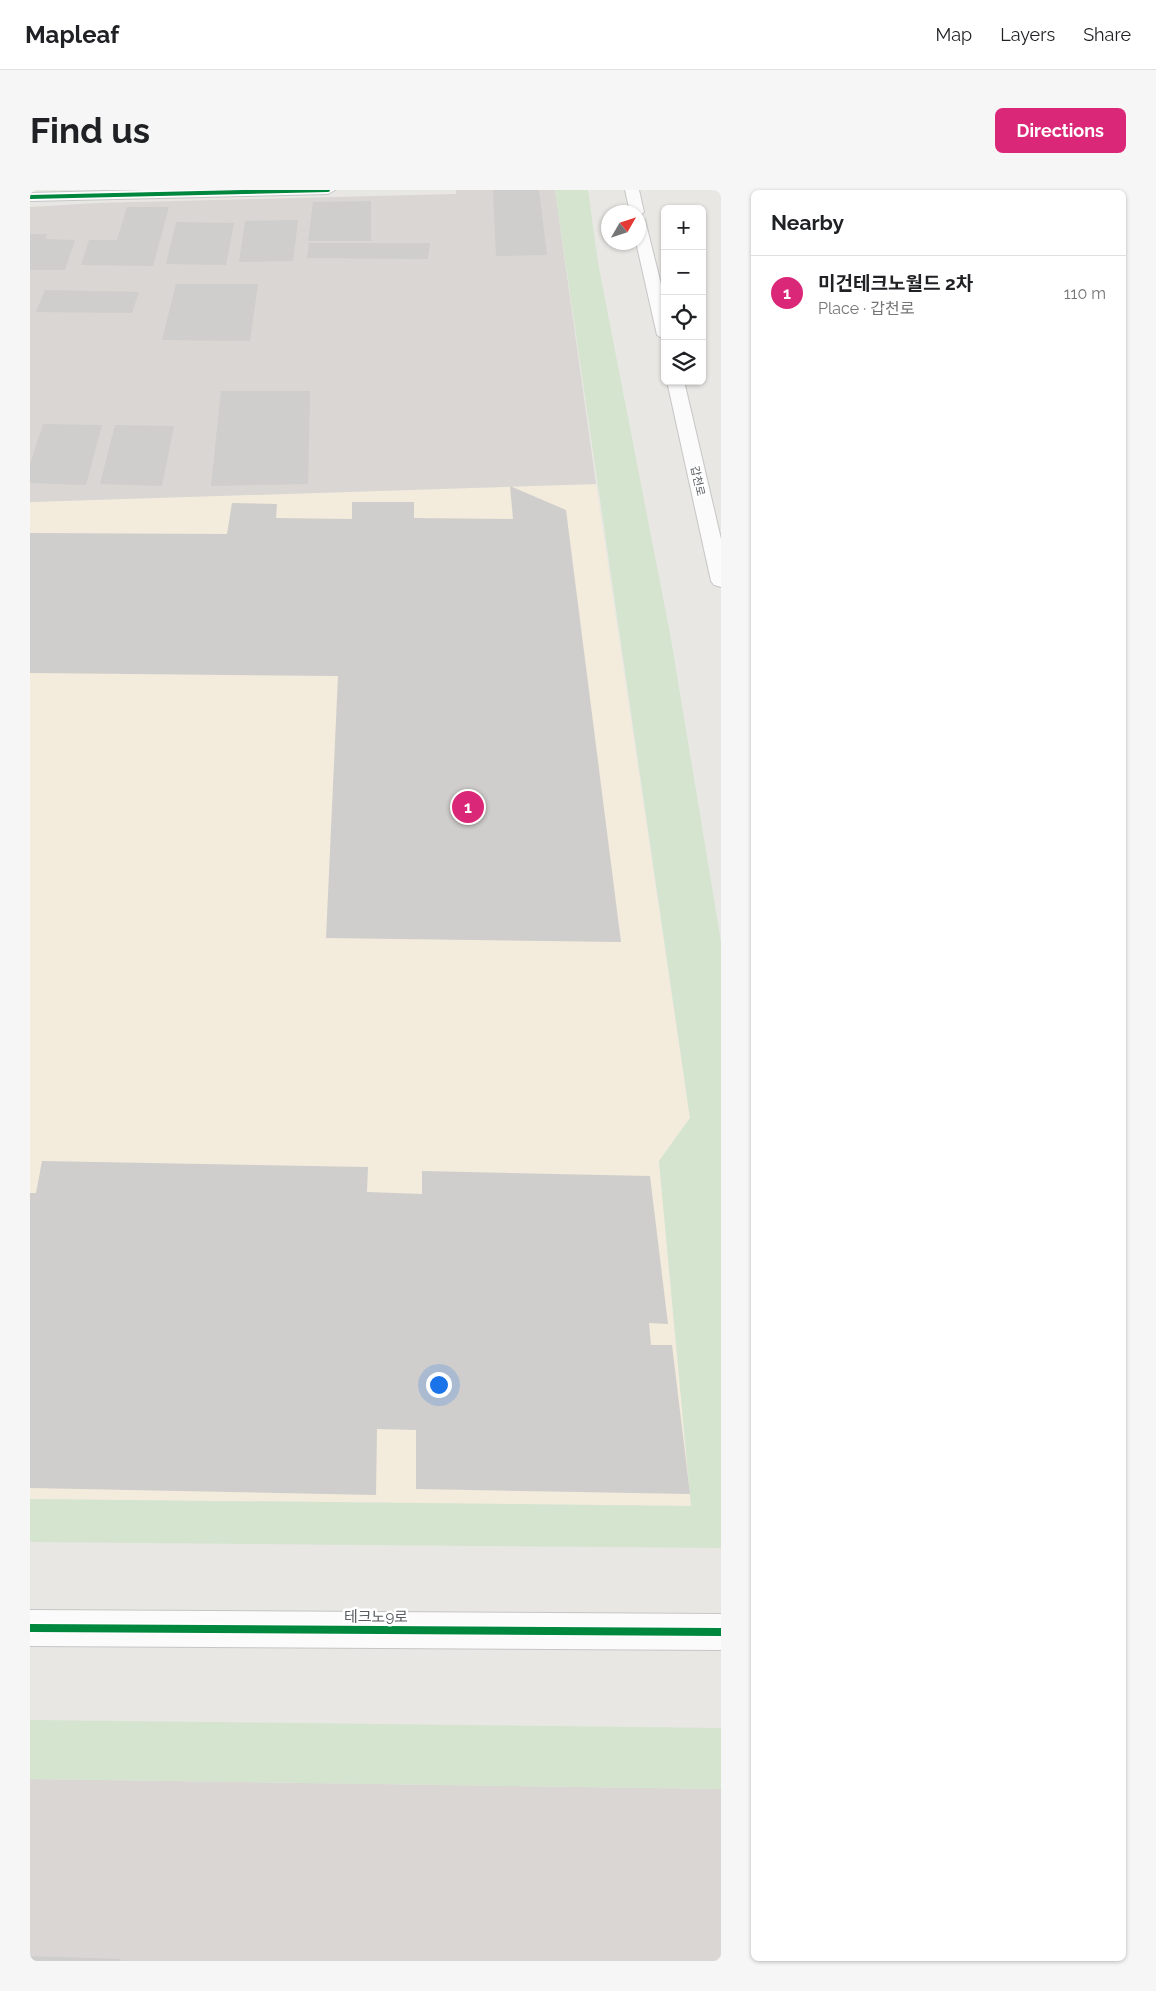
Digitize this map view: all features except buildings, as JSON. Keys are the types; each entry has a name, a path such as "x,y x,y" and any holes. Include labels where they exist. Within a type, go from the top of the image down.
{"main road":[{"path":"30,197 328,190"},
{"path":"632,190 635,205"},
{"path":"645,250 661,317"},
{"name":"갑천로","path":"676,385 721,581"},
{"name":"테크노9로","path":"30,1628 721,1632"}],"shaded area":[{"path":"456,190 555,190 596,484 30,502 30,207 96,203 456,194"},
{"path":"596,484 690,1118 659,1161 691,1506 30,1499 30,502"},
{"path":"30,1779 721,1789 721,1961 30,1961"}],"green space":[{"path":"555,190 588,190 598,263 671,639 721,942 721,1548 30,1542 30,1499 691,1506 659,1161 690,1118"},
{"path":"30,1720 721,1728 721,1789 30,1779"}],"cycle path":[{"path":"30,197 328,190"},
{"path":"30,1628 721,1632"}],"place":[{"name":"미건테크노월드 2차","path":"468,807"}]}
